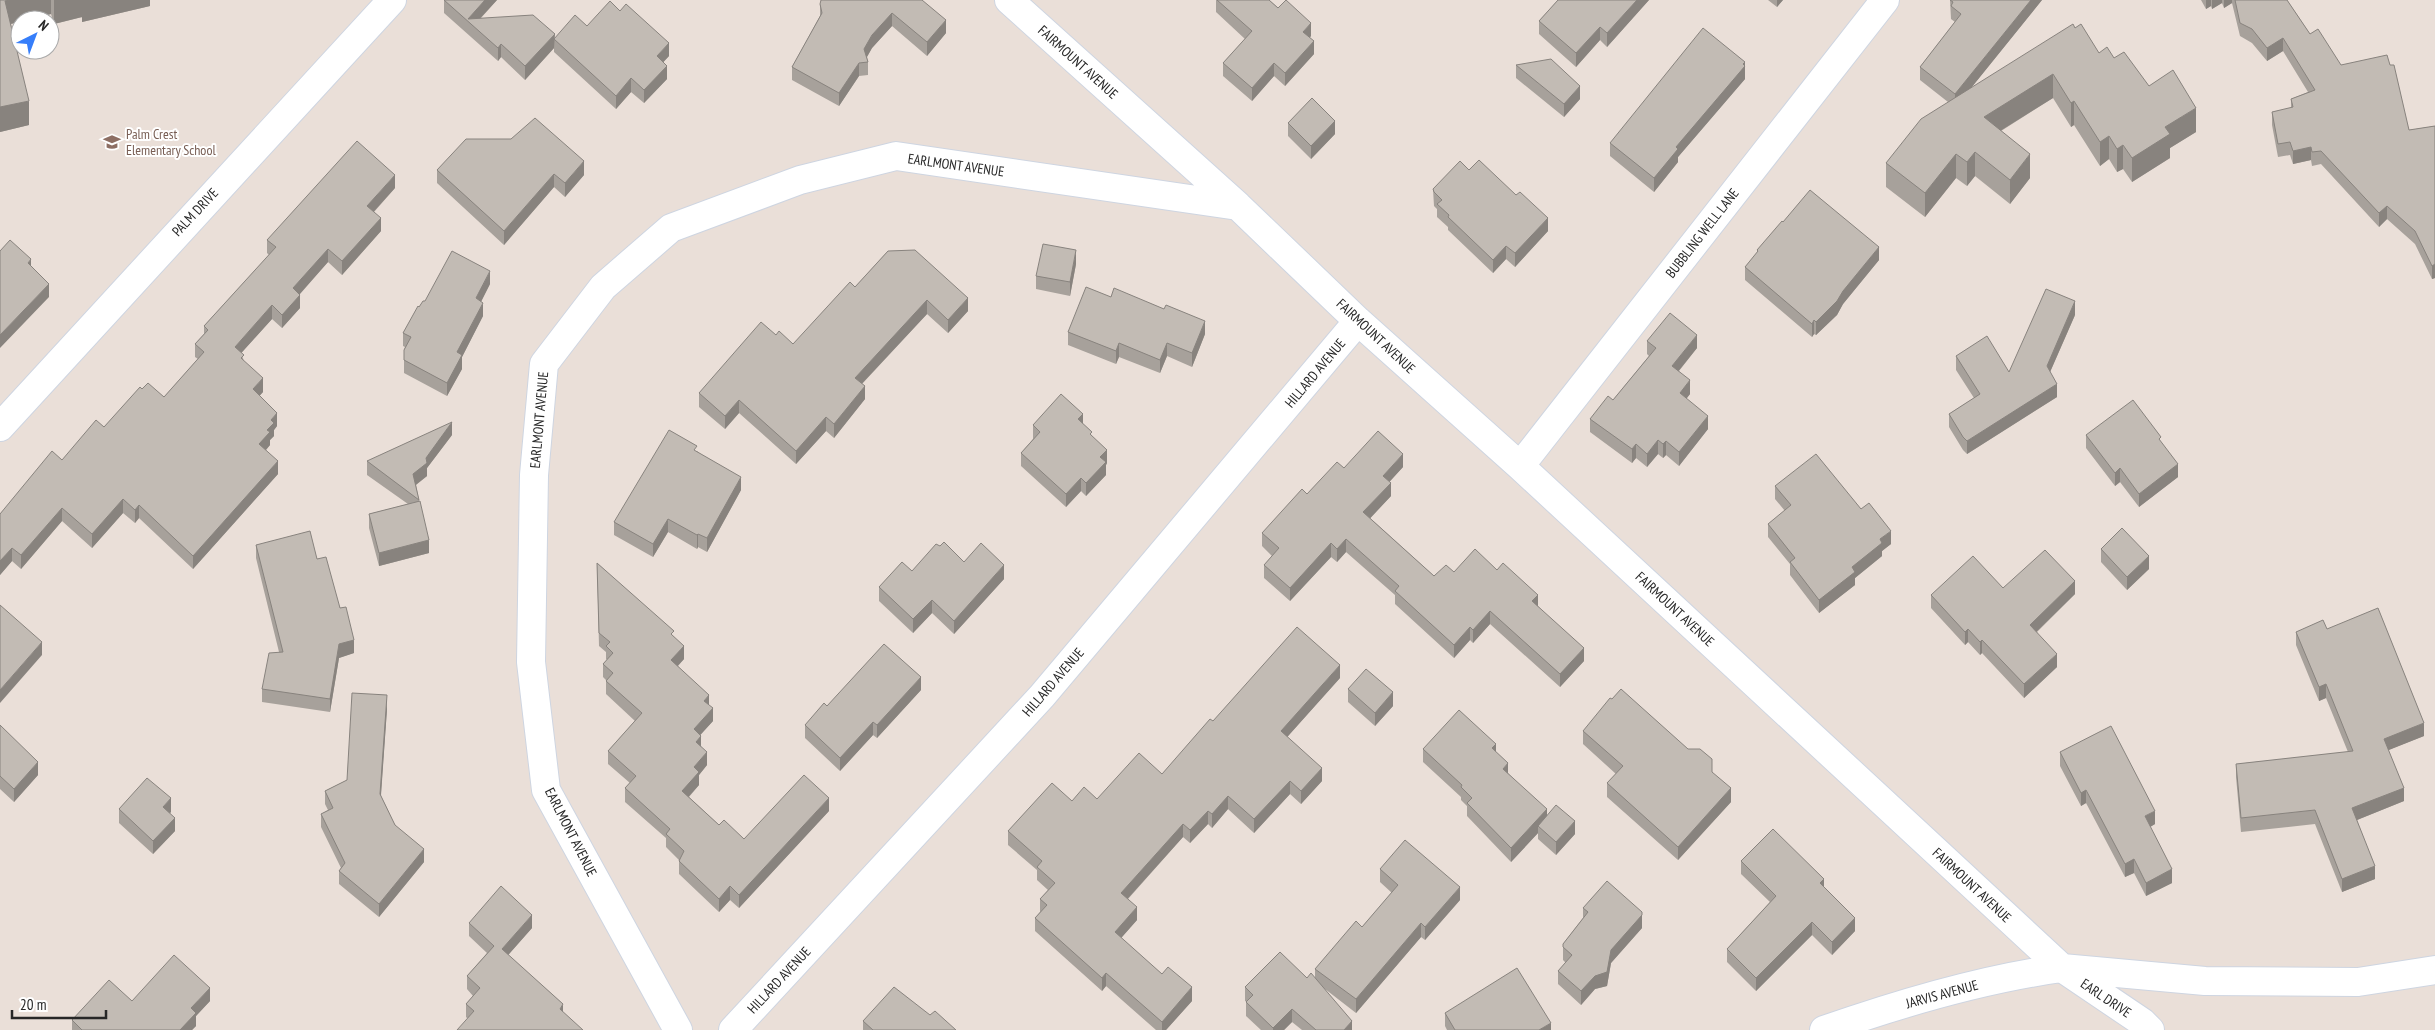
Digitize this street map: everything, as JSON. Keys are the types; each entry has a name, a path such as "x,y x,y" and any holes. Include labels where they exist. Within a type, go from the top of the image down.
{"street":[{"name":"PALM DRIVE","path":"0,426 392,0"},
{"name":"FAIRMOUNT AVENUE","path":"1009,0 1238,206 1358,321 1520,466 2062,968"},
{"name":"BUBBLING WELL LANE","path":"1520,466 1884,0"},
{"name":"EARLMONT AVENUE","path":"678,1030 546,790 531,662 534,475 544,364 603,287 671,228 800,180 896,156 1238,206"},
{"name":"HILLARD AVENUE","path":"732,1030 1042,696 1358,321"},
{"path":"2062,968 2205,981 2358,982 2435,970"},
{"name":"JARVIS AVENUE","path":"1824,1030 1870,1014 2011,975 2062,968"},
{"name":"EARL DRIVE","path":"2062,968 2142,1022 2150,1030"}],"building":[{"path":"0,0 10,0 5,1 10,22 10,60 19,60 29,101 0,107"},
{"path":"444,0 485,0 468,19 533,15 555,34 525,66 501,44 498,48"},
{"path":"821,0 922,0 946,20 927,42 892,13 872,35 864,49 868,62 859,63 839,93 792,67 822,13"},
{"path":"1217,0 1269,0 1278,8 1286,0 1311,23 1303,32 1314,41 1285,73 1274,63 1252,88 1223,63 1252,31"},
{"path":"1558,0 1637,0 1607,33 1600,27 1576,53 1539,21"},
{"path":"1950,0 2031,0 1955,94 1920,67 1961,14 1951,6 1953,2"},
{"path":"2235,0 2287,0 2310,34 2318,29 2341,65 2387,55 2390,65 2394,65 2409,130 2435,126 2435,264 2432,266 2415,231 2387,206 2379,213 2321,151 2312,152 2311,147 2293,151 2290,142 2278,144 2272,112 2293,107 2291,99 2315,90 2283,38 2267,48 2252,29 2240,23"},
{"path":"610,1 620,11 626,4 669,43 657,56 667,66 644,90 631,78 616,96 554,39 575,15 587,26"},
{"path":"2073,24 2075,28 2081,24 2099,53 2107,47 2114,58 2124,52 2149,86 2173,70 2196,108 2165,127 2170,134 2132,158 2123,145 2117,149 2109,136 2100,142 2074,101 2071,103 2053,74 1984,117 2030,154 2010,180 1975,152 1967,162 1956,154 1925,193 1886,163 1921,119"},
{"path":"1703,28 1745,62 1743,64 1745,66 1676,147 1678,149 1654,178 1610,143"},
{"path":"1551,59 1580,86 1564,104 1516,65"},
{"path":"1312,98 1335,121 1311,146 1288,123"},
{"path":"535,118 584,161 565,183 554,174 504,231 437,170 466,139 511,139"},
{"path":"357,141 395,175 367,206 381,218 342,261 328,249 293,288 300,295 282,315 272,305 235,347 244,355 241,358 263,378 253,389 277,413 271,420 274,423 267,430 270,432 259,444 278,461 193,556 139,505 135,510 123,499 92,534 62,508 21,555 12,548 0,561 0,514 52,451 62,460 96,420 104,427 140,387 142,389 148,383 164,397 204,352 195,344 208,330 204,326 276,247 267,240"},
{"path":"1479,160 1516,195 1520,192 1548,218 1515,253 1506,246 1493,260 1437,204 1442,200 1433,189 1460,161 1469,170"},
{"path":"1810,190 1879,247 1837,301 1816,322 1814,320 1812,324 1745,267 1757,250"},
{"path":"10,240 31,259 28,263 49,284 0,335 0,251"},
{"path":"1043,244 1076,250 1070,282 1036,276"},
{"path":"915,250 968,298 948,320 927,300 855,378 865,386 834,424 826,417 796,451 739,400 725,416 699,393 761,322 776,335 779,331 793,344 850,282 855,287 888,251"},
{"path":"452,251 490,271 476,298 483,303 457,352 462,355 447,383 404,360 404,350 411,337 403,333 418,306 425,301"},
{"path":"1086,287 1111,297 1114,288 1164,309 1166,305 1205,321 1192,353 1167,343 1160,360 1119,343 1116,351 1068,332"},
{"path":"2046,289 2075,301 2047,366 2057,384 1967,441 1949,414 1980,394 1956,356 1987,336 2009,372"},
{"path":"1670,313 1697,335 1672,366 1690,380 1680,393 1708,416 1679,452 1666,441 1663,444 1658,440 1647,454 1636,444 1632,449 1590,419 1608,396 1613,400 1656,348 1647,341"},
{"path":"1061,394 1083,414 1078,419 1107,450 1100,457 1106,462 1086,483 1081,478 1066,494 1021,453 1040,432 1033,425"},
{"path":"2133,400 2161,437 2159,439 2178,464 2139,494 2120,468 2115,473 2086,435"},
{"path":"452,422 426,458 427,463 413,474 419,500 367,461"},
{"path":"669,430 697,446 694,450 741,477 707,538 697,535 668,519 653,544 614,522"},
{"path":"1378,431 1403,454 1383,476 1391,483 1363,512 1434,576 1446,565 1454,572 1475,549 1497,570 1503,563 1538,595 1532,601 1584,648 1560,674 1490,611 1473,630 1470,627 1454,645 1395,591 1399,586 1346,539 1337,549 1331,543 1290,588 1264,565 1279,548 1262,533 1302,489 1307,494 1337,462 1344,468"},
{"path":"1816,454 1861,509 1869,503 1891,531 1880,539 1882,543 1852,567 1855,572 1819,600 1790,562 1795,558 1768,524 1791,505 1775,486"},
{"path":"420,501 429,540 379,553 369,514"},
{"path":"2122,528 2149,556 2127,577 2101,549"},
{"path":"310,531 317,559 326,557 340,608 346,607 354,640 339,644 330,699 262,689 269,653 283,652 256,545"},
{"path":"944,542 964,562 981,543 1004,565 954,621 932,600 913,619 879,587 902,562 912,571 936,544 940,546"},
{"path":"2045,550 2075,581 2030,625 2057,654 2024,684 1982,640 1980,642 1968,629 1965,632 1931,595 1973,556 2003,588"},
{"path":"597,563 674,631 671,634 684,646 671,660 709,695 704,701 713,708 694,729 701,736 696,742 707,752 694,767 699,772 682,791 719,825 724,820 744,839 804,775 829,798 739,895 730,886 719,899 679,861 684,851 666,834 670,829 625,788 636,776 608,751 642,713 606,681 613,673 603,664 613,653 606,646 610,642 599,633"},
{"path":"0,605 42,642 0,690"},
{"path":"2378,608 2424,723 2384,739 2404,788 2352,808 2375,866 2342,879 2315,810 2241,818 2236,764 2353,751 2326,684 2319,687 2296,632 2323,620 2327,629"},
{"path":"1297,627 1340,665 1281,731 1322,768 1301,791 1290,781 1254,819 1228,796 1212,814 1208,811 1190,830 1183,824 1121,893 1137,907 1115,932 1162,974 1168,967 1192,987 1162,1022 1106,973 1102,978 1035,918 1047,905 1040,899 1055,883 1037,867 1042,861 1008,831 1052,783 1072,801 1084,787 1097,799 1139,753 1162,774 1210,719 1213,721"},
{"path":"884,644 921,677 877,725 873,722 840,758 805,725 824,703 827,706"},
{"path":"1366,669 1393,692 1375,713 1348,689"},
{"path":"1621,689 1688,749 1700,749 1712,759 1712,772 1731,788 1678,847 1607,783 1623,766 1583,731 1610,698 1612,699"},
{"path":"352,693 387,695 380,794 395,825 424,849 379,904 339,871 345,863 321,814 333,808 325,791 347,780"},
{"path":"1459,710 1496,744 1492,748 1508,763 1503,769 1547,809 1511,848 1467,803 1472,798 1461,787 1462,785 1423,749"},
{"path":"0,725 38,762 14,789 0,776"},
{"path":"2111,726 2155,811 2145,816 2172,869 2146,883 2134,859 2125,864 2086,790 2081,793 2060,752"},
{"path":"147,778 171,798 163,807 175,818 153,841 119,809"},
{"path":"1556,805 1575,821 1556,842 1538,826"},
{"path":"1773,829 1824,879 1820,883 1855,918 1832,942 1812,922 1756,978 1727,949 1776,896 1741,861"},
{"path":"1405,840 1460,887 1425,927 1421,923 1356,999 1315,969 1356,921 1362,927 1398,885 1380,869"},
{"path":"1607,881 1642,912 1642,915 1611,950 1607,972 1595,976 1581,991 1558,971 1572,955 1563,947 1563,944 1588,912 1583,908"},
{"path":"501,886 532,915 502,949 563,1004 560,1009 583,1030 457,1030 474,1011 466,1004 480,988 467,976 494,946 469,923"},
{"path":"1280,952 1307,978 1311,973 1352,1021 1344,1030 1316,1030 1292,1009 1273,1028 1246,1002 1253,995 1245,987"},
{"path":"174,955 210,988 191,1008 196,1013 180,1030 82,1030 72,1020 109,980 132,1001"},
{"path":"1517,968 1551,1023 1539,1030 1455,1030 1445,1013"},
{"path":"894,987 930,1015 935,1011 956,1030 873,1030 863,1021"}],"place":[{"name":"Palm Crest Elementary School","path":"112,142"}]}
